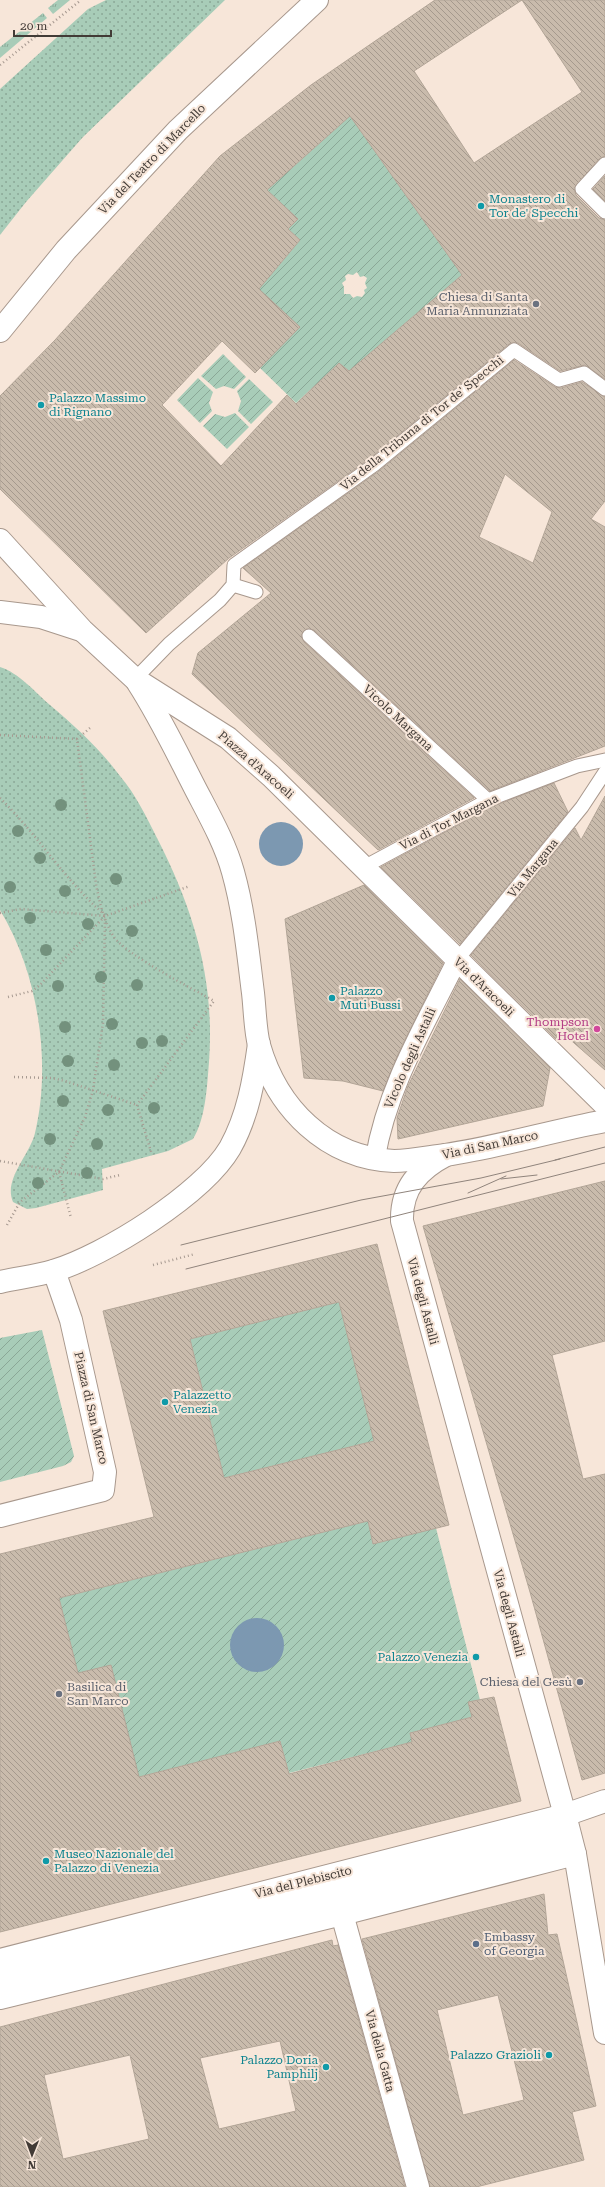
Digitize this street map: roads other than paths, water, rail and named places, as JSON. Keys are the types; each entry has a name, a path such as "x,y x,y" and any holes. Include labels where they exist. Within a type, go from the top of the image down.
{"street":[{"name":"Via del Teatro di Marcello","path":"0,331 66,250 178,130 317,0"},
{"name":"Piazza d'Aracoeli","path":"0,540 82,630 135,679 228,738 271,776 364,866"},
{"path":"0,612 40,618 82,630"},
{"name":"Piazza d'Aracoeli","path":"135,679 152,704 217,831 233,870 245,928 259,1044"},
{"name":"Via d'Aracoeli","path":"364,866 457,960 605,1105"},
{"name":"Vicolo degli Astalli","path":"375,1159 384,1119 400,1077 457,960"},
{"path":"0,1282 54,1271 124,1238 146,1225 195,1186 216,1166 229,1149 237,1134 249,1097 259,1044"},
{"name":"Via di San Marco","path":"259,1044 280,1093 304,1124 333,1144 375,1159 395,1161 472,1151 567,1128 605,1121"},
{"name":"Via degli Astalli","path":"446,1155 421,1170 405,1195 402,1214 407,1244 575,1854 605,2033"},
{"name":"Piazza di San Marco","path":"0,1516 103,1490 105,1472 92,1411 71,1320 54,1271"},
{"name":"Via del Plebiscito","path":"0,1960 565,1815 605,1801"},
{"path":"0,1976 557,1836 559,1844 0,1985"},
{"path":"0,1998 342,1914 575,1854"},
{"name":"Via della Gatta","path":"342,1914 418,2187"}],"lane":[{"path":"605,164 582,189 605,212"},
{"name":"Via della Tribuna di Tor de' Specchi","path":"233,585 234,565 374,465 514,350 559,380 584,373 605,389"},
{"path":"135,679 169,644 220,600 233,585 256,592"},
{"name":"Vicolo Margana","path":"309,636 488,800"},
{"name":"Via di Tor Margana","path":"364,866 488,800 577,766 605,760"},
{"name":"Via Margana","path":"457,960 582,807 605,772"}],"water":[{"path":"277,822 285,822 297,828 303,840 303,848 297,860 285,866 277,866 265,860 259,848 259,840 265,828"},
{"path":"257,1618 267,1620 276,1626 282,1635 284,1645 282,1655 276,1664 267,1670 257,1672 247,1670 238,1664 232,1655 230,1645 232,1635 238,1626 247,1620"}],"tram line":[{"path":"555,1160 605,1147"},
{"path":"181,1245 361,1200 481,1178 560,1159"},
{"path":"186,1269 605,1163"},
{"path":"501,1179 537,1175"},
{"path":"468,1193 506,1176"}],"place":[{"name":"Monastero di Tor de' Specchi","path":"481,206"},
{"name":"Chiesa di Santa Maria Annunziata","path":"536,304"},
{"name":"Palazzo Massimo di Rignano","path":"41,405"},
{"name":"Palazzo Muti Bussi","path":"332,998"},
{"name":"Thompson Hotel","path":"597,1029"},
{"name":"Palazzetto Venezia","path":"165,1402"},
{"name":"Palazzo Venezia","path":"476,1657"},
{"name":"Chiesa del Gesù","path":"580,1682"},
{"name":"Basilica di San Marco","path":"59,1694"},
{"name":"Museo Nazionale del Palazzo di Venezia","path":"46,1861"},
{"name":"Embassy of Georgia","path":"476,1944"},
{"name":"Palazzo Grazioli","path":"549,2055"},
{"name":"Palazzo Doria Pamphilj","path":"326,2067"}]}
